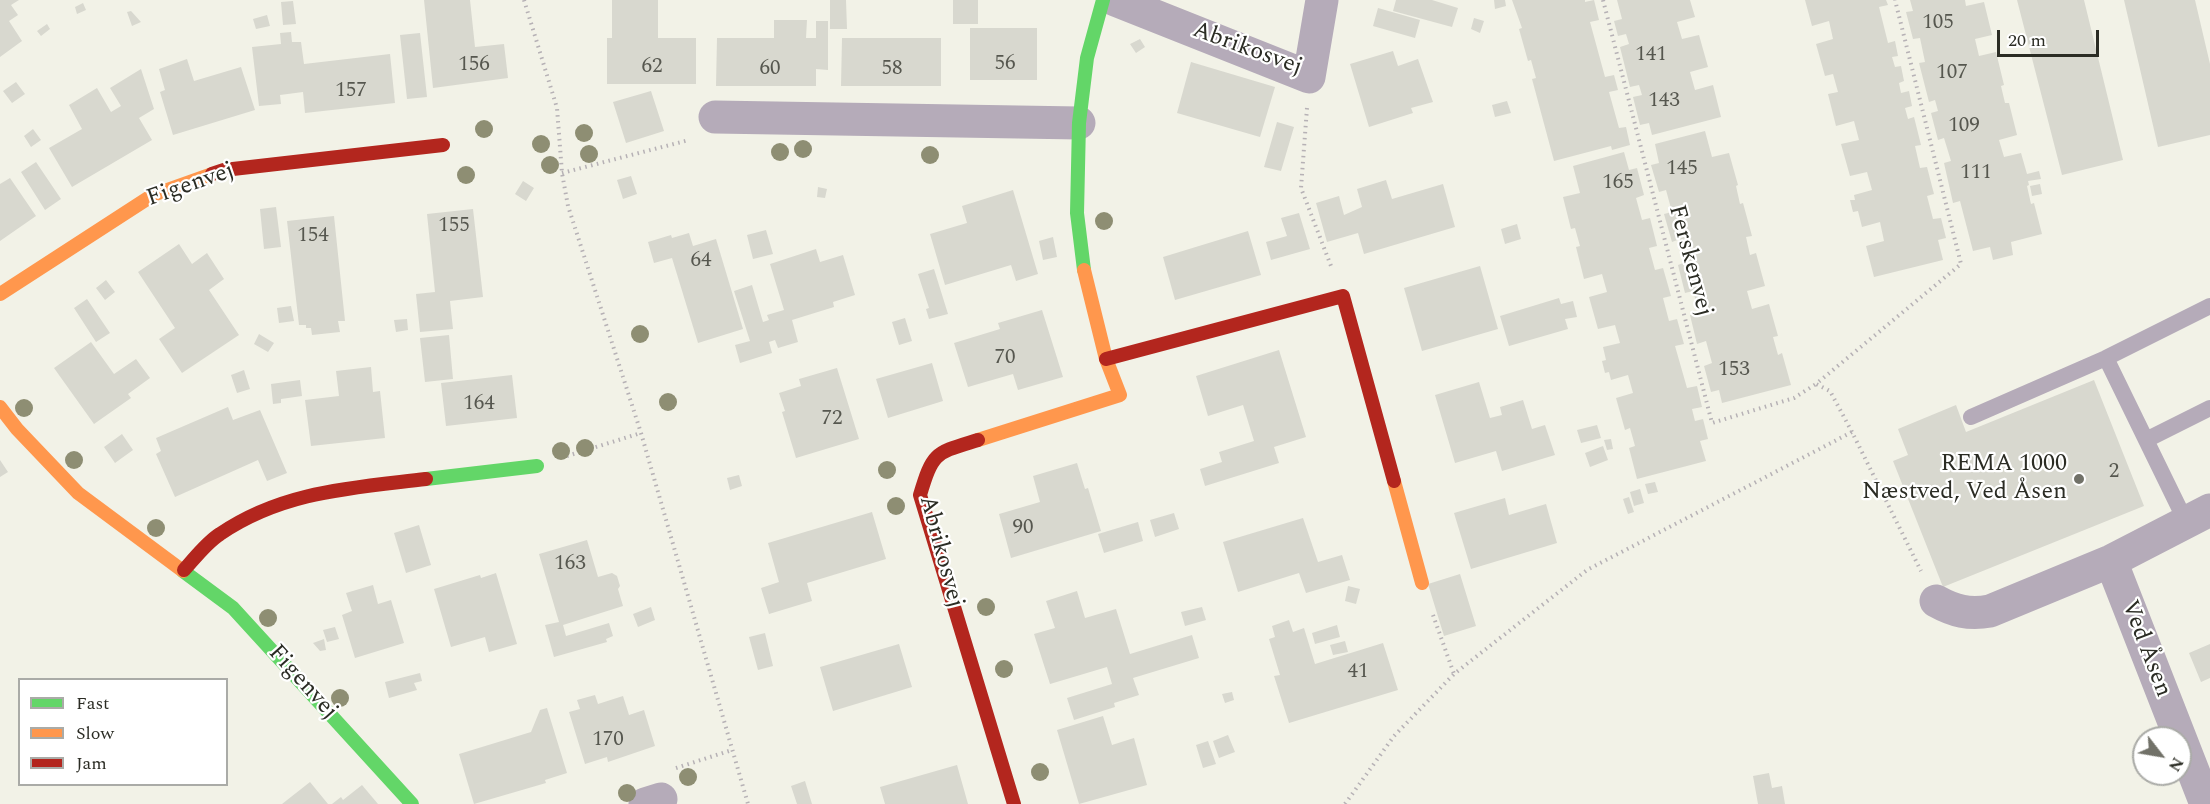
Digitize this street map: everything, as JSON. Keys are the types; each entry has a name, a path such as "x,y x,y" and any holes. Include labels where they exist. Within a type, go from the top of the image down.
{"street":[{"name":"Abrikosvej","path":"1014,804 920,495 928,467 942,451 1120,395 1106,359 1086,282 1077,213 1079,123 1087,58 1103,0"},
{"name":"Abrikosvej","path":"1115,0 1309,77 1322,0"},
{"path":"715,117 1079,123"},
{"name":"Figenvej","path":"0,294 153,195 224,170 443,145"},
{"path":"1106,359 1343,296 1422,583"},
{"name":"Figenvej","path":"0,407 17,429 78,493 233,608 412,804"},
{"path":"184,570 218,535 264,509 319,492 537,466"},
{"path":"1936,601 1959,611 1974,614 1990,611 2111,561 2198,516"},
{"name":"Ved Åsen","path":"2111,561 2206,804"}],"lane":[{"path":"1971,417 2106,358 2210,306"},
{"path":"2106,358 2146,440 2198,516"},
{"path":"2146,440 2210,408"}],"path":[{"path":"524,0 557,108 562,173 568,206 641,433 748,804"},
{"name":"Ferskenvej","path":"1603,0 1712,423 1794,398 1816,384 1961,264 1895,0"},
{"path":"1309,77 1301,189 1343,296"},
{"path":"562,173 707,135 715,117"},
{"path":"1816,384 1830,391 1936,601"},
{"path":"1345,804 1394,736 1454,674 1587,570 1852,432"},
{"path":"537,466 641,433"},
{"path":"1439,634 1454,674"},
{"path":"653,802 665,772 732,750"}],"building":[{"path":"0,0 19,0 11,5 18,15 9,21 22,41 0,57"},
{"path":"424,0 470,0 475,47 504,44 508,78 433,88"},
{"path":"612,0 658,0 658,38 696,38 696,84 607,84 607,38 612,38"},
{"path":"830,0 846,0 847,29 830,29"},
{"path":"953,0 978,0 978,24 953,24"},
{"path":"1396,0 1432,0 1458,8 1452,27 1393,11"},
{"path":"1494,0 1505,0 1506,6 1495,9"},
{"path":"1512,0 1585,0 1585,2 1594,0 1599,20 1590,22 1605,77 1614,75 1618,90 1609,92 1619,128 1626,127 1630,145 1612,150 1611,146 1554,161 1532,79 1536,78 1531,60 1528,61 1519,29 1522,28"},
{"path":"1617,0 1690,0 1695,17 1677,22 1682,39 1699,35 1708,67 1690,72 1695,90 1713,85 1721,117 1652,135 1649,123 1640,125 1633,97 1642,95 1639,85 1630,87 1620,47 1629,44 1626,34 1618,36 1614,21 1622,19"},
{"path":"1805,0 1886,0 1888,5 1879,7 1888,43 1895,41 1898,56 1892,57 1895,67 1901,66 1904,81 1899,83 1901,93 1909,91 1912,106 1905,108 1908,119 1914,117 1921,145 1915,146 1920,168 1927,167 1934,194 1927,196 1933,219 1941,218 1946,238 1938,240 1943,260 1874,277 1866,246 1884,241 1880,222 1862,227 1858,211 1853,212 1850,200 1855,200 1854,195 1872,190 1867,172 1850,176 1841,144 1859,140 1854,121 1836,126 1828,94 1838,92 1833,74 1825,76 1816,44 1833,39 1829,21 1812,26"},
{"path":"1910,0 1965,0 1966,6 1984,2 1992,35 1975,39 1979,56 1996,52 2004,85 2001,86 2005,103 2009,103 2017,135 1999,140 2004,157 2021,153 2027,174 2039,171 2041,179 2028,181 2027,186 2042,234 2011,242 2013,255 1993,260 1990,247 1973,251 1960,201 1953,203 1944,163 1951,161 1944,138 1938,140 1931,113 1938,111 1935,100 1929,102 1919,63 1925,62 1920,38 1913,39 1906,12 1913,11"},
{"path":"2017,0 2084,0 2123,160 2062,175"},
{"path":"2124,0 2195,0 2210,64 2210,135 2158,147"},
{"path":"293,1 296,24 283,25 281,2"},
{"path":"83,3 86,10 77,14 75,7"},
{"path":"1378,8 1420,20 1415,38 1373,26"},
{"path":"131,11 141,22 132,26 127,12"},
{"path":"267,15 270,26 256,29 253,19"},
{"path":"1474,18 1484,21 1480,33 1471,29"},
{"path":"774,20 807,20 806,38 816,38 816,21 828,21 828,70 816,69 816,86 716,86 717,38 774,38"},
{"path":"47,24 50,29 41,36 37,31"},
{"path":"970,28 1037,28 1037,80 970,80"},
{"path":"291,32 292,42 301,42 304,64 390,54 395,103 305,113 303,92 280,95 281,104 259,106 252,47 281,44 280,33"},
{"path":"420,33 427,97 407,99 400,35"},
{"path":"842,38 941,38 941,86 841,86"},
{"path":"1140,39 1145,47 1136,53 1130,44"},
{"path":"1393,51 1398,66 1418,59 1433,102 1411,108 1413,113 1369,127 1350,64"},
{"path":"187,59 194,81 241,67 255,110 173,135 160,92 165,90 159,69"},
{"path":"1191,62 1275,87 1260,137 1177,113"},
{"path":"141,69 154,109 139,118 152,140 72,187 49,148 82,129 69,105 97,88 111,112 121,106 110,88"},
{"path":"16,82 25,94 12,103 3,91"},
{"path":"651,91 664,131 626,143 613,102"},
{"path":"1507,101 1511,113 1495,117 1492,105"},
{"path":"1277,122 1294,127 1281,171 1264,167"},
{"path":"33,129 41,140 31,147 24,136"},
{"path":"1705,131 1712,157 1729,153 1738,185 1736,186 1740,204 1743,203 1752,236 1746,237 1750,255 1756,253 1765,286 1747,291 1752,309 1769,304 1778,336 1773,337 1778,355 1782,353 1791,385 1722,403 1719,390 1711,392 1704,366 1712,363 1706,341 1697,344 1690,315 1699,312 1693,291 1685,293 1678,265 1686,262 1680,239 1672,242 1664,214 1672,212 1666,190 1659,192 1651,165 1659,163 1655,144"},
{"path":"1624,152 1629,170 1637,168 1644,195 1636,198 1642,220 1650,218 1657,246 1649,248 1655,270 1663,268 1671,296 1663,298 1669,321 1677,319 1684,344 1675,346 1687,388 1697,386 1702,407 1692,409 1695,421 1703,419 1708,439 1700,441 1706,461 1637,479 1629,448 1635,446 1630,428 1625,430 1616,398 1633,393 1628,375 1611,380 1609,372 1605,373 1602,361 1606,360 1603,347 1620,343 1615,325 1598,329 1589,297 1607,292 1602,274 1584,279 1576,247 1580,246 1575,228 1571,229 1563,197 1580,193 1573,166"},
{"path":"36,162 61,199 45,210 21,172"},
{"path":"631,176 637,194 623,199 617,180"},
{"path":"10,178 36,216 0,241 0,184"},
{"path":"1386,180 1392,199 1443,184 1455,227 1364,254 1358,233 1327,242 1316,203 1339,196 1344,215 1362,207 1357,189"},
{"path":"523,181 534,188 526,201 515,194"},
{"path":"2040,184 2042,194 2032,196 2030,186"},
{"path":"818,187 827,189 825,198 817,197"},
{"path":"1013,190 1038,274 1016,281 1011,265 945,285 930,234 967,223 962,206"},
{"path":"276,207 281,247 264,249 260,209"},
{"path":"473,209 483,297 450,301 453,329 420,332 416,294 435,292 427,214"},
{"path":"1299,213 1310,249 1271,260 1266,242 1287,236 1281,218"},
{"path":"334,216 345,321 338,321 340,332 312,335 311,328 299,325 287,221"},
{"path":"1517,224 1521,239 1505,244 1501,229"},
{"path":"766,230 773,254 753,259 747,235"},
{"path":"1248,231 1261,275 1175,300 1163,257"},
{"path":"689,233 693,246 716,239 743,329 698,343 672,258 654,263 648,242 671,235 672,238"},
{"path":"1053,237 1057,257 1043,260 1039,241"},
{"path":"179,244 192,264 207,253 224,279 209,290 239,335 182,373 159,339 175,328 138,272"},
{"path":"816,249 820,262 843,255 855,295 833,302 834,307 792,320 798,342 778,348 775,340 769,342 772,353 740,363 735,345 750,341 734,291 752,285 763,322 769,320 767,315 784,310 770,264"},
{"path":"1480,266 1498,329 1422,351 1404,288"},
{"path":"934,269 948,314 929,319 926,309 929,308 918,274"},
{"path":"106,280 115,292 105,300 96,288"},
{"path":"1559,298 1561,304 1573,301 1577,317 1565,319 1568,329 1509,346 1500,316"},
{"path":"87,299 110,333 96,342 74,308"},
{"path":"291,306 294,321 279,323 277,308"},
{"path":"1042,310 1063,377 1018,390 1013,374 968,387 954,343 1000,329 998,323"},
{"path":"905,318 912,341 899,345 892,322"},
{"path":"407,319 408,330 396,332 394,320"},
{"path":"259,334 274,343 268,352 254,344"},
{"path":"449,335 453,379 425,382 420,338"},
{"path":"91,342 114,374 136,359 150,378 128,394 131,398 94,424 54,368"},
{"path":"1279,350 1306,437 1274,447 1279,463 1205,486 1200,469 1222,462 1219,452 1254,441 1243,405 1208,416 1196,376"},
{"path":"932,363 943,401 888,418 876,379"},
{"path":"371,367 373,392 380,391 385,438 311,446 305,400 339,396 336,371"},
{"path":"837,368 859,439 796,458 782,412 785,411 779,393 801,386 799,379"},
{"path":"244,370 250,389 237,393 231,375"},
{"path":"512,375 517,418 446,426 441,383"},
{"path":"300,380 302,396 281,399 281,403 273,404 271,384"},
{"path":"2094,380 2144,506 1943,587 1893,461 1908,455 1898,429 1956,405 1966,432"},
{"path":"1479,382 1490,418 1502,415 1500,407 1523,400 1532,429 1545,425 1555,455 1502,471 1496,451 1455,463 1435,395"},
{"path":"228,407 233,420 260,410 287,473 267,481 258,460 175,497 156,454 161,451 156,438"},
{"path":"1597,425 1601,438 1581,443 1577,430"},
{"path":"122,434 133,450 115,463 104,447"},
{"path":"1611,439 1613,449 1607,450 1604,440"},
{"path":"1603,446 1608,460 1590,467 1585,453"},
{"path":"0,460 8,472 0,477"},
{"path":"1077,463 1085,489 1088,488 1101,531 1011,558 999,514 1040,502 1033,476"},
{"path":"739,475 742,486 730,490 727,478"},
{"path":"1655,482 1658,492 1648,494 1645,484"},
{"path":"1640,489 1644,503 1634,506 1630,492"},
{"path":"1629,497 1634,512 1628,514 1623,499"},
{"path":"1505,498 1509,515 1546,504 1557,543 1471,569 1454,513"},
{"path":"872,512 886,559 807,583 812,601 769,614 761,588 779,582 768,543"},
{"path":"1174,513 1179,529 1155,537 1150,520"},
{"path":"1303,518 1318,562 1342,555 1350,580 1306,593 1299,573 1238,592 1223,542"},
{"path":"1138,522 1143,541 1104,553 1098,534"},
{"path":"419,525 431,565 406,573 394,533"},
{"path":"587,540 598,577 612,573 617,576 623,606 563,625 566,636 609,623 613,636 606,639 607,642 554,657 545,625 559,622 539,554"},
{"path":"496,573 517,644 489,652 485,637 451,647 434,589 480,575 481,578"},
{"path":"1460,574 1476,626 1444,636 1428,584"},
{"path":"373,585 378,604 391,600 404,643 355,658 342,615 352,611 346,593"},
{"path":"1348,586 1360,589 1356,604 1345,601"},
{"path":"1077,591 1085,618 1116,609 1130,654 1192,635 1199,658 1133,678 1139,695 1114,703 1115,707 1074,720 1067,698 1112,684 1107,667 1050,684 1034,634 1055,628 1046,601"},
{"path":"651,607 655,620 638,627 633,614"},
{"path":"1202,607 1206,620 1185,626 1181,612"},
{"path":"1289,620 1293,632 1304,628 1315,664 1383,643 1398,690 1289,723 1274,676 1280,675 1269,639 1275,637 1272,626"},
{"path":"1337,625 1340,637 1315,644 1312,633"},
{"path":"335,627 339,639 327,642 323,630"},
{"path":"765,633 773,666 758,670 749,637"},
{"path":"324,639 326,650 320,651 313,643"},
{"path":"1345,641 1348,652 1333,655 1330,645"},
{"path":"899,644 912,687 833,711 820,667"},
{"path":"2210,644 2210,678 2201,682 2189,653"},
{"path":"420,673 422,681 414,683 417,690 389,698 385,682"},
{"path":"1232,692 1234,700 1225,703 1222,694"},
{"path":"595,695 598,704 623,696 629,715 644,710 655,746 608,762 607,757 585,764 569,712 580,709 577,700"},
{"path":"547,708 567,773 545,780 546,783 474,804 459,754 531,732 540,710"},
{"path":"1103,716 1112,745 1134,738 1147,785 1079,804 1057,730"},
{"path":"1228,735 1235,752 1219,758 1213,741"},
{"path":"1208,741 1216,764 1203,768 1196,745"},
{"path":"957,765 968,804 885,804 880,787"},
{"path":"1769,773 1772,788 1782,786 1785,804 1758,804 1753,776"},
{"path":"805,781 812,804 797,804 791,786"},
{"path":"310,782 328,804 282,804"},
{"path":"362,785 378,804 332,804 341,797 343,800"}],"traffic: fast":[{"path":"1084,270 1077,213 1079,123 1087,58 1103,0"},
{"path":"426,479 537,466"},
{"path":"183,571 233,608 412,804"}],"traffic: slow":[{"path":"0,294 153,195 212,174"},
{"path":"978,440 1120,395 1106,359 1084,270"},
{"path":"0,407 17,429 78,493 183,571"},
{"path":"1394,481 1422,583"}],"traffic: jam":[{"path":"212,174 224,170 443,145"},
{"path":"1106,359 1343,296 1394,481"},
{"path":"978,440 953,448 938,456 929,470 920,495 1014,804"},
{"path":"184,570 215,538 244,520 268,509 293,500 345,489 426,479"}],"place":[{"name":"REMA 1000 Næstved, Ved Åsen","path":"2079,479"}]}
